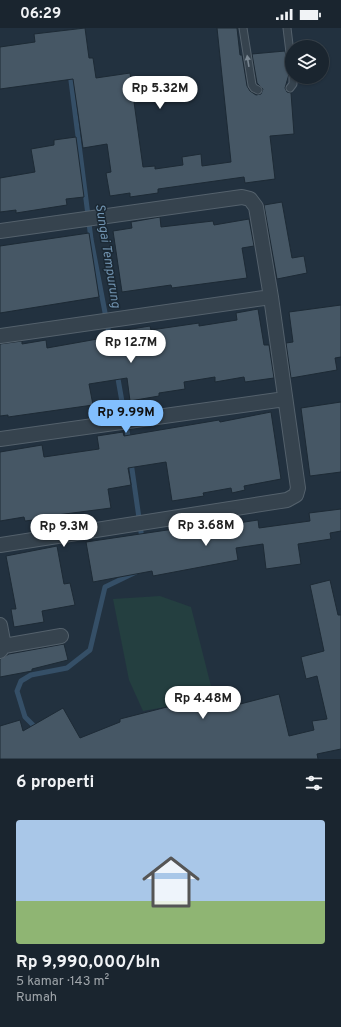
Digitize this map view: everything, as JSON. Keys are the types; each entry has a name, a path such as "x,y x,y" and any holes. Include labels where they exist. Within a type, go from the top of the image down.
{"street":[{"path":"0,231 242,197 253,202 256,207 271,297 298,488 296,494 287,500 150,523 0,545"},
{"path":"0,336 271,297"},
{"path":"0,439 112,422 285,399"},
{"path":"0,625 2,649 61,636"}],"lane":[{"path":"243,28 252,85 258,90"},
{"path":"288,28 289,40"},
{"path":"290,88 293,84"}],"green space":[{"path":"160,596 191,607 212,690 171,706 143,711 129,680 113,599"}],"building":[{"path":"85,28 89,58 93,58 96,78 130,73 143,167 155,166 155,169 183,165 182,157 201,154 202,166 231,162 217,28 237,28 240,55 242,55 247,86 250,91 256,95 261,94 263,89 257,83 252,54 285,51 285,88 287,92 291,93 294,134 270,136 275,179 245,183 244,177 158,189 158,193 130,197 130,193 110,196 106,173 111,172 107,144 83,148 73,79 0,89 0,47 35,42 34,34"},
{"path":"76,137 84,197 66,199 67,205 16,213 16,210 0,212 0,178 35,172 31,149 54,145 54,140"},
{"path":"282,202 292,258 304,256 307,273 277,279 264,205"},
{"path":"160,217 161,227 213,221 214,225 249,219 254,246 242,248 247,278 172,288 171,285 122,292 113,231 132,228 131,222"},
{"path":"89,233 99,297 0,313 0,246"},
{"path":"341,305 341,357 335,358 337,370 291,378 286,343 293,342 289,312"},
{"path":"258,309 264,345 269,345 274,378 245,382 244,377 215,382 215,377 184,382 185,389 159,393 159,396 130,401 127,378 89,384 93,405 8,417 8,415 0,416 0,344 22,341 22,344 46,340 47,348 120,335 119,331 150,326 151,330 199,323 199,326 237,320 236,313"},
{"path":"341,402 341,472 310,476 301,408"},
{"path":"271,412 281,479 244,486 245,490 232,493 231,488 203,493 204,496 172,501 166,462 128,468 131,485 108,489 111,508 25,521 24,517 0,521 0,452 42,445 44,457 99,449 97,436 123,432 124,436 219,420 220,422"},
{"path":"341,509 341,531 330,533 331,539 298,544 301,564 266,569 263,544 236,548 238,560 153,576 152,571 93,582 86,542 174,529 175,537 239,526 238,523 258,520 259,528 310,521 309,513"},
{"path":"57,546 64,584 70,583 75,605 42,611 44,622 14,627 11,609 16,609 6,556"},
{"path":"330,580 338,615 341,615 341,749 317,754 318,759 0,759 0,726 20,720 23,731 63,708 80,738 120,722 120,719 214,695 217,710 279,694 289,736 314,730 312,721 327,719 317,676 306,679 301,657 324,651 310,585"},
{"path":"64,644 68,660 32,669 32,671 0,677 0,659 9,654"}],"waterway":[{"name":"Sungai Tempurung","path":"70,73 91,239 111,344"},
{"name":"Sungai Tempurung","path":"117,373 129,442"},
{"name":"Sungai Tempurung","path":"131,462 142,539"},
{"name":"Sungai Tempurung","path":"37,729 25,717 17,691 21,681 31,675 67,668 90,650 105,587 136,572"}]}
